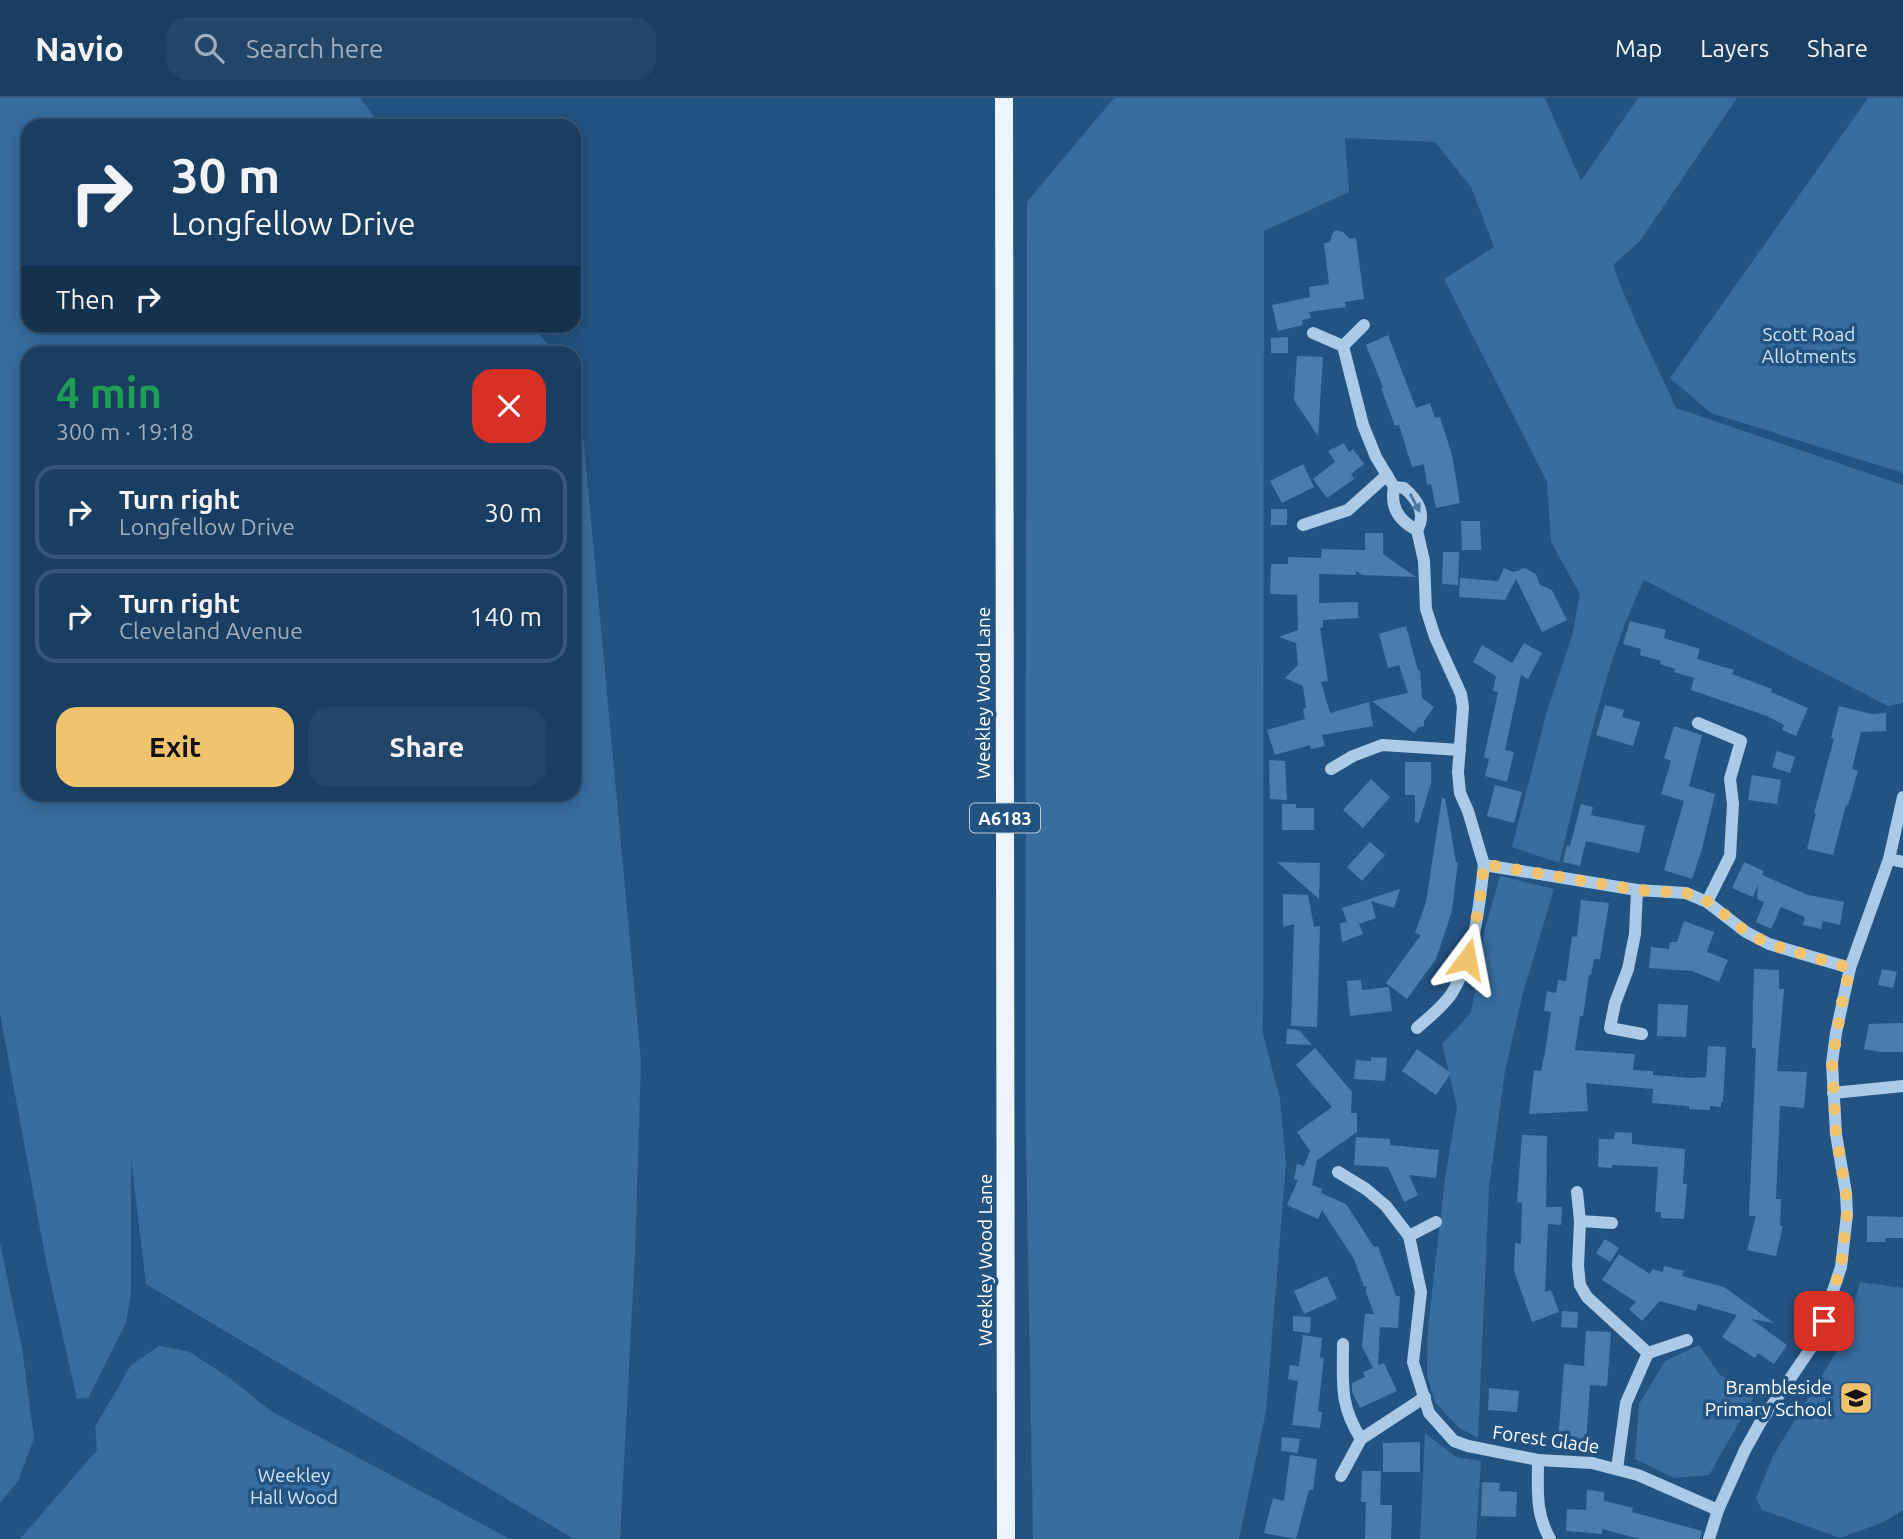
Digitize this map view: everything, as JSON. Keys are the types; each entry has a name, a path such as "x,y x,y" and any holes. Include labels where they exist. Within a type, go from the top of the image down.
{"main road":[{"name":"Weekley Wood Lane","path":"1004,98 1006,1539"}],"street":[{"path":"1343,346 1364,325"},
{"path":"1313,333 1343,346"},
{"path":"1343,346 1363,425 1376,457 1394,487 1393,501 1399,516 1406,525 1417,530"},
{"path":"1303,526 1348,510 1387,475"},
{"path":"1394,487 1404,488 1417,502 1421,516 1417,530 1424,561 1426,608 1435,637 1461,694 1463,707 1460,793 1484,864 1479,907 1467,959 1452,992 1438,1010 1417,1028"},
{"path":"1698,723 1741,741 1730,779 1734,804 1730,856 1707,901"},
{"path":"1331,769 1353,756 1382,745 1460,750"},
{"path":"1709,1539 1718,1510 1760,1423 1817,1339 1841,1267 1847,1214 1836,1135 1832,1063 1850,968 1889,859 1903,797"},
{"path":"1889,859 1903,862"},
{"path":"1484,864 1637,890 1686,893 1707,901 1746,932 1769,944 1850,968"},
{"path":"1637,890 1635,934 1628,969 1615,1003 1610,1028 1642,1034"},
{"path":"1833,1093 1903,1086"},
{"name":"Forest Glade","path":"1338,1172 1366,1189 1386,1206 1409,1236 1421,1292 1413,1362 1429,1412 1454,1441 1538,1460 1592,1463 1617,1469 1638,1475 1718,1510"},
{"path":"1577,1192 1580,1285 1587,1297 1648,1353"},
{"path":"1580,1221 1612,1223"},
{"path":"1409,1236 1436,1222"},
{"path":"1617,1469 1626,1403 1648,1353 1687,1340"},
{"path":"1343,1344 1343,1398 1351,1423 1361,1439"},
{"path":"1341,1476 1361,1439 1424,1397"},
{"path":"1538,1460 1539,1511 1542,1525 1550,1539"}],"green space":[{"path":"0,98 360,98 376,119 21,119 21,333 539,333 549,346 21,346 21,801 581,801 581,412 641,1061 635,1253 620,1539 574,1539 146,1284 131,1159 131,1293 126,1323 88,1398 77,1399 47,1266 0,1014"},
{"path":"1114,98 1545,98 1581,181 1638,98 1737,98 1640,241 1613,265 1627,301 1676,408 1903,485 1903,703 1888,706 1644,580 1605,683 1559,863 1512,847 1547,711 1572,636 1580,594 1551,542 1547,482 1444,279 1494,247 1471,187 1435,142 1345,138 1349,192 1264,231 1263,1034 1280,1099 1286,1163 1266,1411 1239,1539 1033,1539 1025,1085 1027,202"},
{"name":"Scott Road Allotments","path":"1868,98 1903,98 1903,473 1711,413 1670,378"},
{"path":"1500,876 1554,889 1523,993 1505,1071 1489,1187 1478,1438 1459,1428 1435,1402 1427,1376 1428,1328 1445,1179 1457,1107 1442,1044 1471,1013 1484,932"},
{"path":"0,1243 22,1348 34,1438 18,1481 0,1503"},
{"name":"Brambleside Primary School","path":"1860,1282 1903,1288 1903,1510 1884,1522 1840,1538 1762,1510 1756,1498 1773,1456 1844,1339"},
{"path":"1699,1345 1720,1375 1756,1393 1709,1475 1674,1478 1635,1459 1639,1404 1665,1361"},
{"name":"Weekley Hall Wood","path":"159,1346 188,1351 231,1379 271,1411 510,1539 20,1539 97,1450 95,1427 131,1365"},
{"path":"1425,1433 1456,1457 1481,1461 1476,1539 1420,1539"}],"building":[{"path":"1336,230 1343,232 1350,239 1356,238 1364,299 1345,302 1346,307 1309,312 1311,318 1302,320 1303,325 1278,331 1272,305 1310,297 1309,287 1329,284 1324,243 1330,242"},
{"path":"1388,335 1416,408 1430,403 1435,418 1440,417 1452,455 1460,503 1436,508 1431,484 1427,485 1424,464 1412,467 1399,425 1395,426 1366,345"},
{"path":"1288,337 1288,353 1271,353 1271,338"},
{"path":"1297,356 1323,357 1318,436 1294,400"},
{"path":"1344,443 1349,452 1353,449 1364,464 1351,474 1354,479 1327,498 1313,479 1335,462 1328,451"},
{"path":"1303,464 1314,487 1282,503 1270,481"},
{"path":"1271,509 1287,509 1287,525 1271,525"},
{"path":"1461,521 1480,521 1481,550 1462,550"},
{"path":"1365,533 1383,533 1383,554 1416,577 1362,575 1356,571 1356,575 1319,574 1319,603 1358,602 1358,618 1323,620 1323,627 1320,628 1328,681 1321,682 1330,713 1369,702 1373,726 1322,735 1325,746 1311,749 1310,745 1275,755 1267,730 1305,719 1303,709 1306,708 1303,686 1285,678 1298,665 1296,643 1279,637 1298,630 1297,595 1270,594 1271,564 1288,564 1288,557 1321,558 1322,549 1365,550"},
{"path":"1443,552 1459,552 1458,585 1442,584"},
{"path":"1504,568 1513,572 1525,568 1536,574 1540,585 1552,590 1567,620 1542,632 1516,579 1505,600 1459,597 1460,578 1498,581"},
{"path":"1630,621 1666,630 1664,638 1700,649 1697,659 1734,670 1732,674 1772,689 1771,692 1808,708 1796,736 1782,730 1784,725 1767,716 1691,690 1694,678 1674,672 1675,669 1660,664 1661,661 1640,655 1641,649 1623,644"},
{"path":"1406,626 1418,671 1420,670 1422,698 1434,707 1424,721 1424,726 1414,733 1372,701 1408,693 1399,665 1388,668 1379,634"},
{"path":"1524,643 1542,653 1528,679 1521,675 1505,750 1514,752 1507,782 1485,776 1489,759 1484,757 1498,692 1493,691 1496,676 1473,662 1482,645 1512,663"},
{"path":"1605,705 1624,710 1622,717 1640,722 1633,746 1596,735"},
{"path":"1839,706 1872,714 1886,713 1886,731 1861,732 1852,769 1858,771 1833,855 1807,849 1834,739 1831,738"},
{"path":"1674,726 1702,735 1689,786 1715,794 1692,879 1664,870 1684,801 1661,794 1671,761 1664,758"},
{"path":"1777,751 1795,757 1790,773 1772,767"},
{"path":"1269,760 1285,761 1287,800 1270,799"},
{"path":"1405,762 1431,762 1431,783 1419,823 1415,822 1415,795 1405,795"},
{"path":"1752,775 1781,780 1777,804 1748,800"},
{"path":"1371,779 1390,797 1363,828 1343,810"},
{"path":"1495,785 1522,792 1514,823 1487,816"},
{"path":"1442,798 1445,798 1458,862 1452,911 1436,959 1407,999 1386,983 1421,935 1415,933 1426,902"},
{"path":"1282,804 1296,804 1296,808 1314,808 1314,830 1282,830"},
{"path":"1581,804 1593,807 1591,815 1645,826 1639,853 1586,841 1580,866 1563,862"},
{"path":"1370,842 1385,855 1362,881 1347,867"},
{"path":"1277,862 1320,863 1319,899"},
{"path":"1744,862 1764,871 1762,875 1808,895 1844,902 1840,925 1823,921 1821,929 1803,925 1805,917 1781,907 1771,929 1756,922 1764,902 1757,899 1758,885 1753,897 1732,888"},
{"path":"1400,889 1394,908 1371,901 1376,918 1359,924 1363,934 1342,942 1340,923 1347,922 1342,908"},
{"path":"1283,894 1308,895 1314,927 1320,926 1317,1027 1291,1026 1294,924 1283,927"},
{"path":"1581,900 1609,903 1600,959 1594,959 1589,975 1575,1050 1635,1054 1633,1070 1653,1071 1653,1075 1691,1078 1706,1077 1708,1046 1726,1047 1721,1107 1710,1106 1710,1110 1689,1109 1689,1106 1652,1103 1653,1089 1586,1083 1588,1111 1529,1114 1534,1070 1541,1071 1551,1012 1544,1011 1547,991 1556,993 1558,980 1566,981 1572,936 1577,937"},
{"path":"1684,921 1714,932 1707,952 1728,960 1719,982 1692,971 1649,968 1651,947 1669,949 1670,942 1677,942"},
{"path":"1754,969 1779,970 1779,989 1784,989 1777,1071 1807,1072 1804,1108 1780,1106 1776,1199 1781,1199 1780,1226 1783,1226 1776,1256 1747,1250 1756,1216 1749,1216 1756,1048 1752,1048"},
{"path":"1882,969 1897,972 1893,988 1878,985"},
{"path":"1361,980 1362,990 1389,987 1392,1011 1350,1016 1347,981"},
{"path":"1658,1004 1688,1005 1686,1037 1657,1036"},
{"path":"1903,1023 1903,1052 1864,1049 1869,1024"},
{"path":"1287,1029 1299,1030 1312,1045 1286,1044"},
{"path":"1315,1048 1352,1092 1351,1113 1357,1113 1357,1132 1317,1160 1312,1185 1322,1189 1321,1193 1346,1204 1374,1247 1378,1246 1396,1296 1400,1296 1398,1328 1380,1327 1378,1365 1384,1363 1397,1391 1360,1408 1352,1392 1352,1383 1365,1377 1363,1372 1373,1368 1362,1346 1365,1314 1374,1314 1366,1286 1364,1287 1354,1259 1322,1210 1318,1219 1287,1205 1298,1180 1294,1179 1297,1164 1304,1166 1310,1151 1297,1132 1332,1107 1296,1065"},
{"path":"1417,1049 1451,1073 1436,1095 1402,1071"},
{"path":"1371,1057 1387,1058 1385,1081 1354,1079 1356,1060 1371,1061"},
{"path":"1615,1132 1632,1133 1632,1144 1685,1149 1683,1184 1687,1184 1684,1219 1661,1218 1661,1212 1655,1212 1658,1167 1598,1167 1599,1139 1614,1139"},
{"path":"1522,1135 1547,1136 1546,1207 1562,1207 1561,1225 1548,1224 1545,1292 1551,1290 1559,1312 1532,1322 1514,1271 1515,1243 1521,1244 1522,1203 1517,1202"},
{"path":"1356,1137 1390,1139 1390,1145 1439,1150 1436,1178 1409,1175 1418,1195 1404,1202 1388,1167 1354,1165"},
{"path":"1867,1216 1903,1217 1903,1238 1867,1242"},
{"path":"1605,1239 1619,1248 1610,1262 1596,1253"},
{"path":"1619,1254 1650,1274 1652,1269 1663,1272 1664,1266 1684,1271 1682,1276 1724,1287 1774,1323 1751,1319 1787,1345 1774,1364 1758,1353 1755,1358 1722,1337 1737,1315 1698,1304 1696,1311 1660,1301 1642,1321 1629,1309 1636,1302 1602,1280"},
{"path":"1327,1276 1337,1299 1304,1314 1294,1291"},
{"path":"1562,1311 1578,1312 1577,1328 1561,1327"},
{"path":"1293,1316 1311,1317 1310,1333 1293,1331"},
{"path":"1586,1331 1611,1332 1607,1386 1590,1385 1586,1444 1558,1442 1564,1364 1584,1366"},
{"path":"1303,1335 1322,1338 1320,1357 1324,1358 1318,1411 1322,1412 1320,1428 1292,1425 1298,1381 1288,1379 1290,1365 1299,1366"},
{"path":"1489,1388 1519,1391 1517,1412 1488,1410"},
{"path":"1282,1437 1300,1439 1298,1453 1281,1451"},
{"path":"1420,1442 1420,1472 1383,1472 1383,1443"},
{"path":"1290,1455 1317,1459 1313,1490 1309,1490 1296,1539 1264,1533 1273,1498 1284,1501"},
{"path":"1362,1471 1381,1471 1380,1505 1392,1505 1391,1539 1365,1539 1366,1502 1361,1502"},
{"path":"1482,1482 1500,1483 1499,1491 1517,1492 1516,1517 1481,1516"},
{"path":"1587,1490 1604,1492 1604,1501 1633,1508 1632,1512 1702,1531 1700,1539 1640,1539 1602,1529 1602,1534 1566,1531 1567,1509 1586,1510"}],"place":[{"name":"Brambleside Primary School","path":"1856,1398"}],"route":[{"path":"1467,959 1479,907 1484,864 1607,886 1686,893 1707,901 1746,932 1769,944 1850,968 1832,1063 1836,1135 1847,1214 1841,1267 1824,1321"}]}
